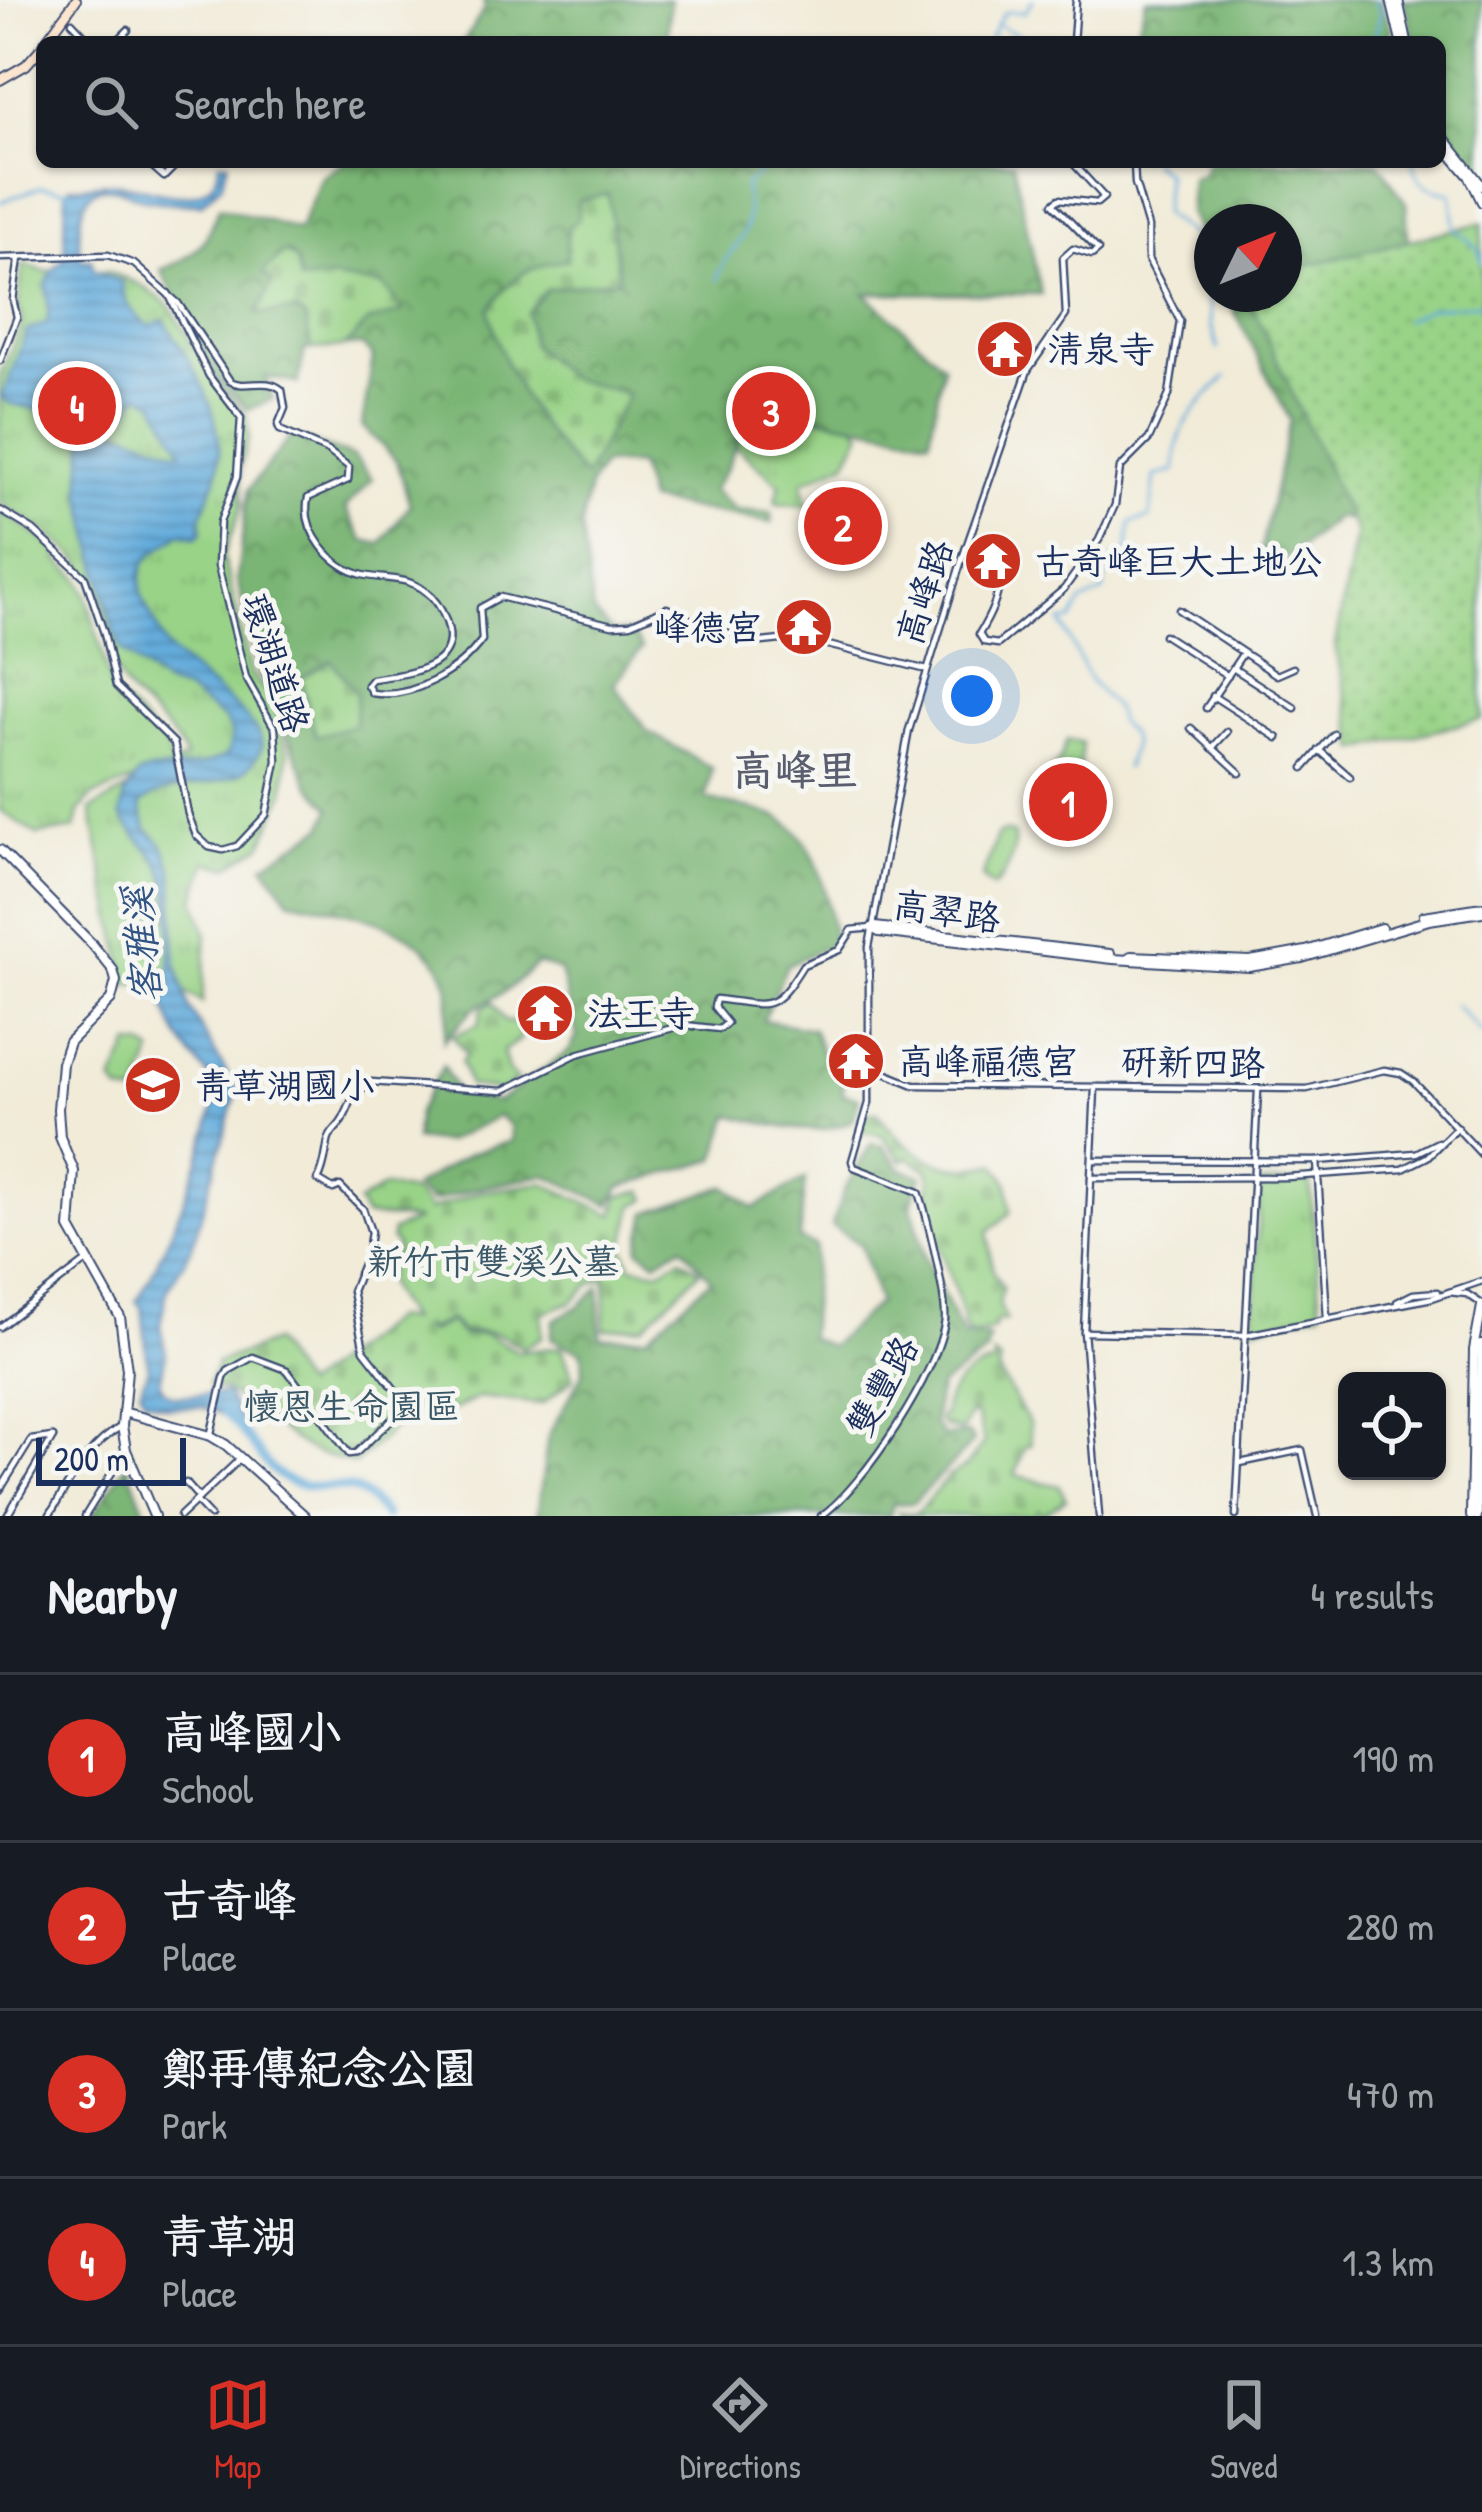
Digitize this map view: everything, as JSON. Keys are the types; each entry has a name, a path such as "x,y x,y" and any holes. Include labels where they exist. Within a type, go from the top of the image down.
{"main road":[{"path":"50,36 76,0"},
{"path":"0,80 36,53"}],"street":[{"path":"1073,36 1076,0"},
{"path":"1394,0 1403,36"},
{"path":"72,22 85,36"},
{"path":"122,36 128,30"},
{"path":"1446,141 1482,186"},
{"path":"1446,149 1470,177 1482,202"},
{"name":"高峰路","path":"854,1167 869,1102 867,991 872,928 896,788 927,670 1028,370 1066,315 1063,258 1072,249 1092,255 1098,250 1053,204 1059,199 1097,203 1104,196 1078,168"},
{"path":"966,548 990,560 998,578 989,618 979,634 984,642 998,644 1064,589 1099,540 1115,505 1120,467 1149,439 1169,394 1180,320 1148,260 1148,227 1134,168"},
{"name":"環湖道路","path":"0,510 33,530 86,577 116,686 174,743 196,835 208,847 237,846 266,815 278,761 275,729 246,678 218,566 220,523 237,477 241,418 209,376 168,293 134,264 121,257 19,258"},
{"path":"0,258 19,258 16,317 0,361"},
{"path":"168,293 230,381 237,385 266,383 282,390 285,408 280,430 328,451 349,467 348,480 308,498 305,509 320,546 352,571 412,582 440,608 450,640 440,658 421,672 372,679 367,685 372,693 393,694 460,666 482,640 479,608 500,597 594,623 630,623 667,608 710,629 762,642 800,638 927,670"},
{"path":"1179,610 1277,675 1293,668"},
{"path":"1164,635 1228,676"},
{"path":"1206,708 1243,652"},
{"path":"1233,668 1295,708"},
{"path":"1213,696 1278,737"},
{"path":"1191,728 1240,773"},
{"path":"1212,748 1227,732"},
{"path":"1304,768 1334,734"},
{"path":"1319,750 1350,777"},
{"path":"0,850 92,944 116,981 111,1000 69,1042 58,1109 60,1137 74,1171 68,1219 122,1325 126,1450 154,1516"},
{"name":"高翠路","path":"872,928 1114,955 1250,962 1306,951 1443,910 1482,909"},
{"path":"211,1430 228,1371 260,1357 283,1367 352,1455 407,1406 364,1350 352,1291 370,1243 363,1209 340,1186 333,1190 318,1180 328,1137 341,1123 351,1096 371,1082 502,1090 577,1054 685,1025 720,1029 727,1023 714,1007 716,999 740,1005 770,1003 793,987 803,964 839,950 852,930 872,928"},
{"name":"研新四路","path":"870,1067 914,1085 1258,1090 1327,1087 1384,1070 1413,1082 1482,1155"},
{"path":"1095,1088 1084,1332 1099,1516"},
{"path":"1236,1516 1258,1090"},
{"path":"1091,1178 1255,1178 1403,1169 1427,1157 1456,1127"},
{"path":"1092,1160 1317,1162 1416,1153 1443,1140"},
{"path":"1174,1178 1175,1162"},
{"path":"1317,1162 1327,1317"},
{"name":"雙豐路","path":"821,1516 861,1478 903,1414 946,1318 919,1192 854,1167"},
{"path":"0,1327 88,1260"},
{"path":"1084,1332 1246,1335 1432,1298 1482,1282"},
{"path":"1442,1292 1467,1294 1482,1305 1474,1350 1474,1516"},
{"path":"1474,1516 1482,1345"},
{"path":"122,1412 211,1430 305,1516"},
{"path":"49,1516 87,1454 122,1426"},
{"path":"0,1490 31,1440 53,1437 7,1516"},
{"path":"85,1516 126,1450"},
{"path":"1240,1462 1302,1450 1318,1516"},
{"path":"181,1516 241,1458"},
{"path":"185,1483 210,1516"}],"green space":[{"path":"483,0 670,0 667,36 467,36 485,9"},
{"path":"1146,0 1380,0 1392,31 1386,36 1128,36 1137,33"},
{"path":"1403,0 1482,0 1482,173 1446,128 1446,36 1413,36"},
{"path":"336,168 1014,168 1041,294 865,293 943,364 930,439 751,404 727,468 712,490 735,510 772,513 772,523 648,501 638,465 603,464 589,486 581,528 593,611 612,633 631,632 642,648 614,684 647,731 712,768 706,799 779,818 804,840 813,856 834,943 787,965 763,1020 813,1029 825,1061 843,1064 843,1094 859,1098 853,1120 809,1130 730,1115 716,1159 620,1187 611,1205 545,1175 431,1202 414,1187 469,1154 512,1141 510,1125 499,1116 446,1142 415,1140 417,1113 443,1066 458,1094 498,1102 569,1051 577,1036 560,971 538,963 506,991 472,1010 444,1041 448,985 439,964 424,947 382,923 290,900 264,865 323,827 331,808 309,784 259,673 237,579 248,490 291,436 353,456 372,479 345,508 363,540 381,544 410,505 397,461 362,426 373,357 362,345 305,349 298,383 265,377 273,399 248,410 214,373 161,270 199,247 219,207 299,230 322,177"},
{"path":"1205,168 1382,168 1406,203 1409,258 1482,302 1362,523 1337,517 1279,565 1261,549 1290,420 1235,312 1302,312 1302,204 1194,204 1194,223 1189,212 1191,179"},
{"path":"608,194 619,279 547,289 527,313 532,345 570,379 628,394 585,477 553,440 513,378 489,309 521,274 567,260 567,229 578,220 579,200"},
{"path":"1482,223 1482,719 1357,750 1335,645 1356,533 1255,312 1302,312 1302,267"},
{"path":"285,252 296,260 300,281 330,278 384,286 403,311 367,323 345,347 311,349 306,319 297,311 257,314 272,283 263,273"},
{"path":"23,264 43,271 108,271 139,284 169,305 209,372 246,416 249,436 240,468 242,505 223,557 251,674 271,700 288,753 284,794 262,845 228,867 207,862 195,899 207,935 202,1003 164,985 122,986 124,969 91,810 164,769 91,797 79,812 75,829 37,835 0,810 0,510 57,549 58,560 79,578 112,690 167,746 171,766 186,758 120,679 100,597 84,567 45,531 0,503 0,375 23,321 18,307"},
{"path":"778,333 862,432 846,462 802,482 808,506 775,503 780,485 672,389"},
{"path":"331,660 356,692 355,725 316,736 301,678"},
{"path":"1067,740 1082,743 1080,767 1072,767 1071,781 1064,778 1055,791 1047,790 1043,779 1060,760"},
{"path":"1013,834 1014,847 1006,870 993,887 982,878 997,836"},
{"path":"492,1002 505,1022 516,1022 521,1039 503,1051 508,1070 517,1080 502,1091 469,1086 461,1061 467,1055 453,1036 479,1024 482,1009"},
{"path":"130,1045 153,1052 136,1096 120,1092 113,1082"},
{"path":"877,1112 900,1139 928,1158 960,1167 995,1163 1008,1183 1011,1212 988,1232 993,1271 1003,1288 999,1304 1006,1320 995,1322 994,1329 967,1333 935,1231 930,1172 907,1156 903,1161 882,1135 860,1131 867,1113"},
{"path":"871,1144 883,1146 901,1169 922,1176 911,1203 926,1260 963,1336 989,1338 986,1353 940,1386 933,1422 943,1436 969,1434 973,1441 966,1450 913,1503 893,1504 890,1516 537,1516 548,1436 583,1373 582,1352 551,1338 554,1320 578,1307 599,1287 600,1337 647,1336 711,1279 682,1246 656,1262 639,1249 647,1213 726,1186 754,1208 805,1179 799,1239 815,1246 809,1338 830,1346 878,1303 861,1245 832,1226 844,1190"},
{"path":"1310,1182 1321,1311 1253,1327 1260,1183"},
{"path":"543,1183 614,1215 619,1196 643,1191 647,1199 634,1206 624,1247 631,1266 659,1271 681,1258 700,1271 643,1326 604,1329 606,1277 591,1283 572,1302 542,1313 542,1337 523,1348 494,1334 462,1333 450,1319 430,1329 422,1326 430,1332 450,1322 461,1335 485,1334 519,1352 562,1347 573,1379 542,1404 480,1397 444,1414 414,1409 355,1464 308,1449 236,1396 208,1385 217,1363 273,1342 303,1387 393,1318 409,1320 388,1286 397,1247 391,1239 392,1231 418,1220 365,1216 358,1203 384,1187 413,1192 430,1210 480,1192"},
{"path":"994,1356 1029,1423 1031,1445 1025,1447 1015,1475 1059,1486 1066,1499 1033,1516 899,1516 898,1512 916,1514 949,1476 967,1466 984,1442 971,1412 962,1431 944,1427 938,1419 959,1383 994,1364"},
{"path":"127,1464 147,1516 92,1516"}],"water":[{"path":"218,168 226,168 222,184 201,204 150,201 117,189 93,192 82,210 80,259 91,259 94,270 122,282 126,301 150,326 164,320 214,415 219,456 202,532 197,537 180,533 152,554 142,570 141,591 168,649 240,711 260,738 261,748 252,764 238,774 152,796 140,806 147,829 162,844 173,869 176,963 189,1007 237,1091 192,1247 167,1291 160,1325 166,1354 160,1382 174,1396 227,1394 240,1420 201,1407 168,1407 145,1399 140,1390 148,1368 142,1307 136,1301 172,1230 199,1160 214,1086 177,1033 160,991 170,984 171,920 163,871 121,815 125,795 139,774 215,760 228,754 232,734 225,720 186,691 164,685 122,651 81,491 85,431 49,422 36,409 8,403 2,397 27,331 47,323 47,284 64,259 70,186 117,183 178,195 206,189","holes":["139,394 155,402 182,450 109,426 108,422 124,417"]}],"waterway":[{"path":"1020,36 997,24 1005,12 1025,12 1033,0"},
{"path":"1374,0 1381,11 1375,36"},
{"path":"992,36 997,24"},
{"path":"717,280 745,230 745,186 763,168"},
{"path":"1159,168 1166,174 1163,214 1203,244 1211,325 1218,348"},
{"path":"1415,168 1431,188 1451,193 1455,228 1478,249 1482,263"},
{"path":"0,202 41,187 68,190"},
{"path":"1404,320 1430,308 1482,303"},
{"path":"1126,768 1133,744 1130,734 1119,723 1115,708 1090,681 1061,622 1072,620 1081,603 1103,592 1107,561 1126,561 1131,523 1150,518 1155,476 1175,471 1188,418 1226,377"},
{"path":"1455,1005 1482,1034"},
{"name":"客雅溪","path":"224,1413 281,1476 306,1486 350,1488 385,1516"}],"place":[{"name":"清泉寺","path":"1005,349"},
{"name":"青草湖","path":"77,406"},
{"name":"鄭再傳紀念公園","path":"771,411"},
{"name":"古奇峰","path":"843,526"},
{"name":"古奇峰巨大土地公","path":"993,561"},
{"name":"峰德宮","path":"804,627"},
{"name":"高峰國小","path":"1068,802"},
{"name":"法王寺","path":"545,1013"},
{"name":"高峰福德宮","path":"856,1061"},
{"name":"青草湖國小","path":"153,1085"}],"district":[{"name":"高峰里","path":"795,770"}],"park label":[{"name":"新竹市雙溪公墓","path":"493,1261"},
{"name":"懷恩生命園區","path":"352,1406"}]}
